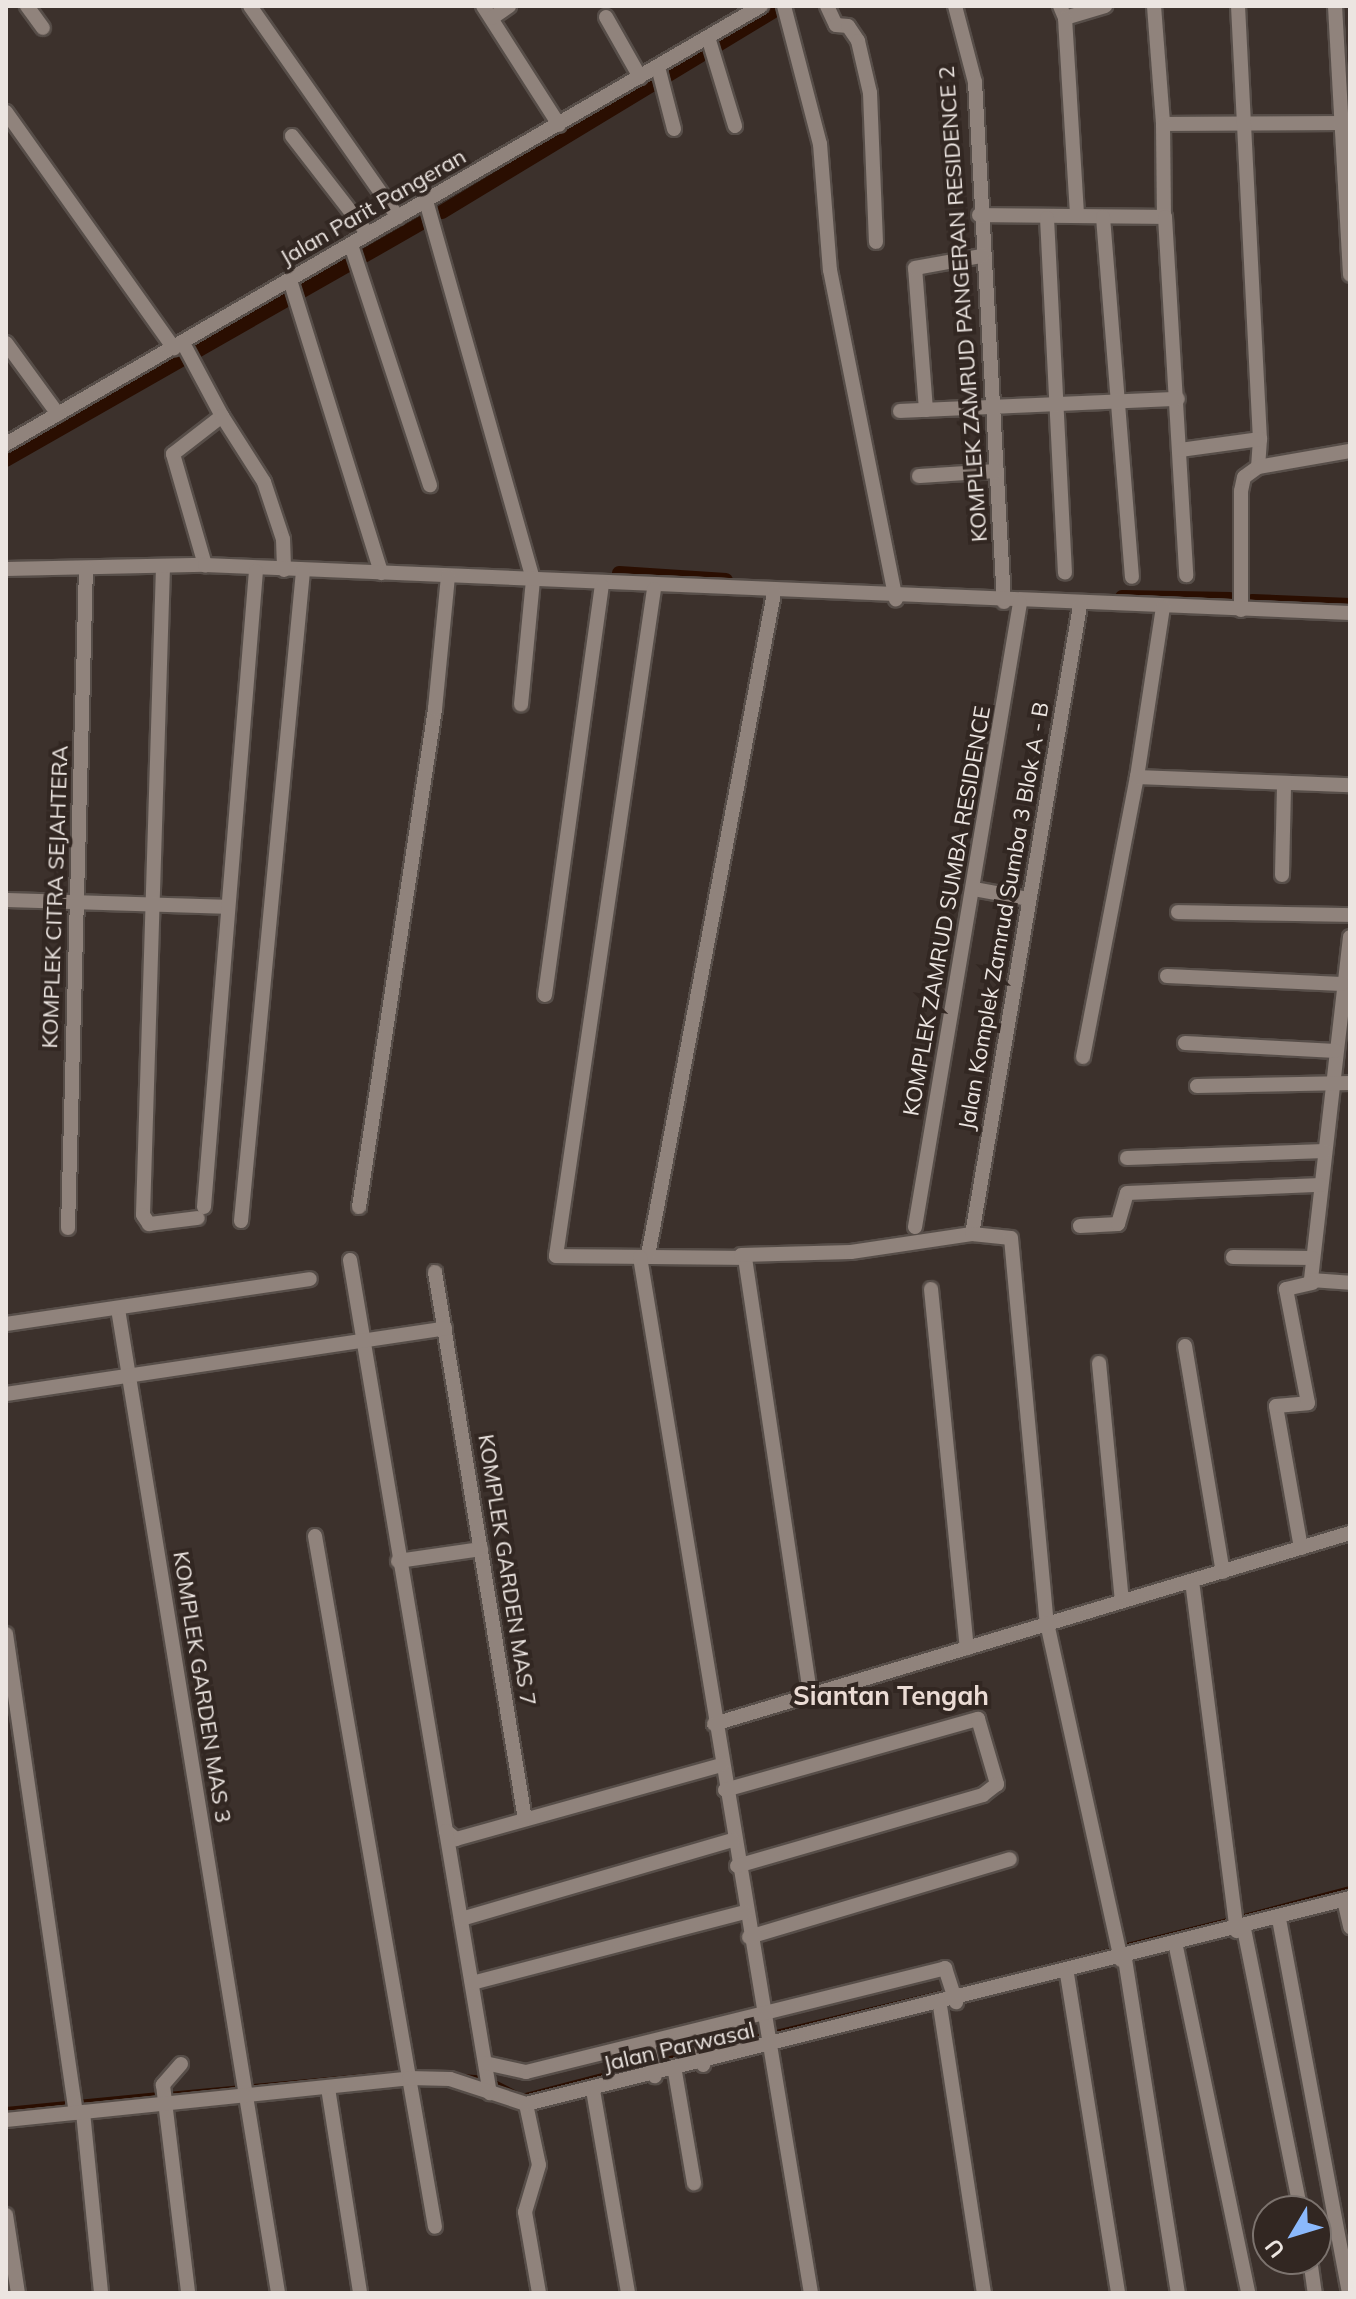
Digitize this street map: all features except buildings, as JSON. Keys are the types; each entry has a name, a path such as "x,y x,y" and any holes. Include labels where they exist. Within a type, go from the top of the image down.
{"street":[{"path":"27,6 43,28"},
{"path":"250,6 398,217"},
{"path":"509,6 487,12 559,125"},
{"name":"Jalan Parit Pangeran","path":"8,439 184,350 293,288 368,234 640,77 659,70 761,6"},
{"path":"784,6 820,144 830,270 896,599"},
{"path":"827,6 836,25 848,26 858,41 870,93 876,242"},
{"name":"KOMPLEK ZAMRUD PANGERAN RESIDENCE 2","path":"955,6 975,82 979,215 1004,602"},
{"path":"1077,216 1063,12 1105,6"},
{"path":"1154,6 1186,575"},
{"path":"1238,6 1260,439 1258,467"},
{"path":"1335,6 1338,123 1346,174 1350,275"},
{"path":"606,17 640,77"},
{"path":"708,37 735,126"},
{"path":"659,70 674,129"},
{"path":"6,112 184,350 222,416 239,433 269,494 284,570"},
{"path":"1163,124 1338,123"},
{"path":"292,136 368,234"},
{"path":"426,201 533,580 521,704"},
{"path":"979,215 1047,218 1164,215"},
{"path":"1103,217 1132,577"},
{"path":"1047,218 1054,404 1065,573"},
{"path":"351,245 430,485"},
{"path":"926,410 915,268 982,256"},
{"path":"293,288 381,573"},
{"path":"6,343 58,414"},
{"path":"900,411 1178,399"},
{"path":"205,565 173,454 222,416"},
{"path":"1180,450 1260,439"},
{"path":"1241,610 1241,491 1244,477 1258,467 1350,451"},
{"path":"919,476 997,471"},
{"path":"6,569 205,565 256,571 381,573 654,589 1350,613"},
{"path":"163,567 143,1215 149,1224 201,1213 256,571"},
{"name":"KOMPLEK CITRA SEJAHTERA","path":"68,1228 86,568"},
{"path":"241,1221 303,571"},
{"path":"359,1207 435,709 448,577"},
{"path":"545,995 602,586"},
{"path":"654,589 556,1256 851,1252 972,1234 1009,1236 1047,1623 1121,1954 1178,2293"},
{"path":"774,593 644,1256 714,1724 811,2293"},
{"name":"KOMPLEK ZAMRUD SUMBA RESIDENCE","path":"915,1227 1020,603"},
{"name":"Jalan Komplek Zamrud Sumba 3 Blok A - B","path":"972,1234 1080,606"},
{"path":"1083,1057 1137,777 1163,607"},
{"path":"1137,777 1350,785"},
{"path":"1282,875 1284,784"},
{"path":"974,889 1029,899"},
{"path":"6,900 154,899 225,907"},
{"path":"1178,912 1350,915"},
{"path":"1312,1283 1312,1258 1334,1083 1342,984 1350,937"},
{"path":"1167,976 1342,984"},
{"path":"1185,1043 1336,1051"},
{"path":"1197,1086 1350,1083"},
{"path":"1127,1158 1325,1151"},
{"path":"1080,1226 1118,1224 1127,1193 1321,1185"},
{"path":"741,1255 811,1697"},
{"path":"1233,1257 1312,1258"},
{"path":"350,1260 398,1561 490,2093"},
{"name":"KOMPLEK GARDEN MAS 7","path":"435,1272 525,1819"},
{"path":"6,1324 310,1279"},
{"path":"1301,1548 1276,1406 1308,1403 1286,1289 1312,1283 1350,1283"},
{"path":"931,1289 967,1648"},
{"name":"KOMPLEK GARDEN MAS 3","path":"118,1309 248,2092 278,2293"},
{"path":"6,1394 362,1338 445,1328"},
{"path":"1185,1346 1223,1572"},
{"path":"1099,1363 1122,1600"},
{"path":"714,1724 1350,1533"},
{"path":"315,1536 435,2227"},
{"path":"398,1561 481,1549"},
{"path":"1192,1581 1236,1924 1297,2195"},
{"path":"6,1634 73,2094 79,2112 101,2293"},
{"path":"725,1790 978,1719 997,1784 983,1795 737,1866"},
{"path":"446,1831 456,1839 721,1765"},
{"path":"461,1919 733,1840"},
{"path":"749,1937 1010,1859"},
{"path":"1347,1899 1350,1927"},
{"name":"Jalan Parwasal","path":"6,2120 79,2112 164,2096 328,2088 408,2075 450,2079 526,2104 593,2090 652,2061 675,2072 699,2049 766,2033 940,2006 954,1994 1067,1974 1121,1954 1176,1947 1236,1924 1279,1919 1347,1899"},
{"path":"472,1983 745,1912"},
{"path":"1279,1919 1349,2293"},
{"path":"1176,1947 1248,2293"},
{"path":"485,2063 526,2072 652,2061 766,2033 945,1968 954,1994"},
{"path":"1067,1974 1118,2293"},
{"path":"940,2006 984,2293"},
{"path":"181,2064 164,2096 188,2293"},
{"path":"675,2072 694,2183"},
{"path":"328,2088 360,2293"},
{"path":"593,2090 628,2293"},
{"path":"526,2104 539,2165 525,2212 539,2293"},
{"path":"6,2215 18,2293"}],"waterway":[{"path":"442,212 777,9"},
{"path":"364,256 425,221"},
{"path":"6,460 352,263"},
{"path":"619,573 726,580"},
{"path":"1122,597 1230,599"},
{"path":"1252,601 1350,605"},
{"path":"1240,1917 1350,1888"},
{"path":"1123,1946 1231,1919"},
{"path":"957,1989 1115,1949"},
{"path":"704,2049 944,1992"},
{"path":"657,2061 695,2052"},
{"path":"493,2081 522,2096 649,2063"},
{"path":"411,2071 485,2078"},
{"path":"168,2094 394,2073"},
{"path":"6,2109 159,2094"}],"district":[{"name":"Siantan Tengah","path":"891,1696"}]}
